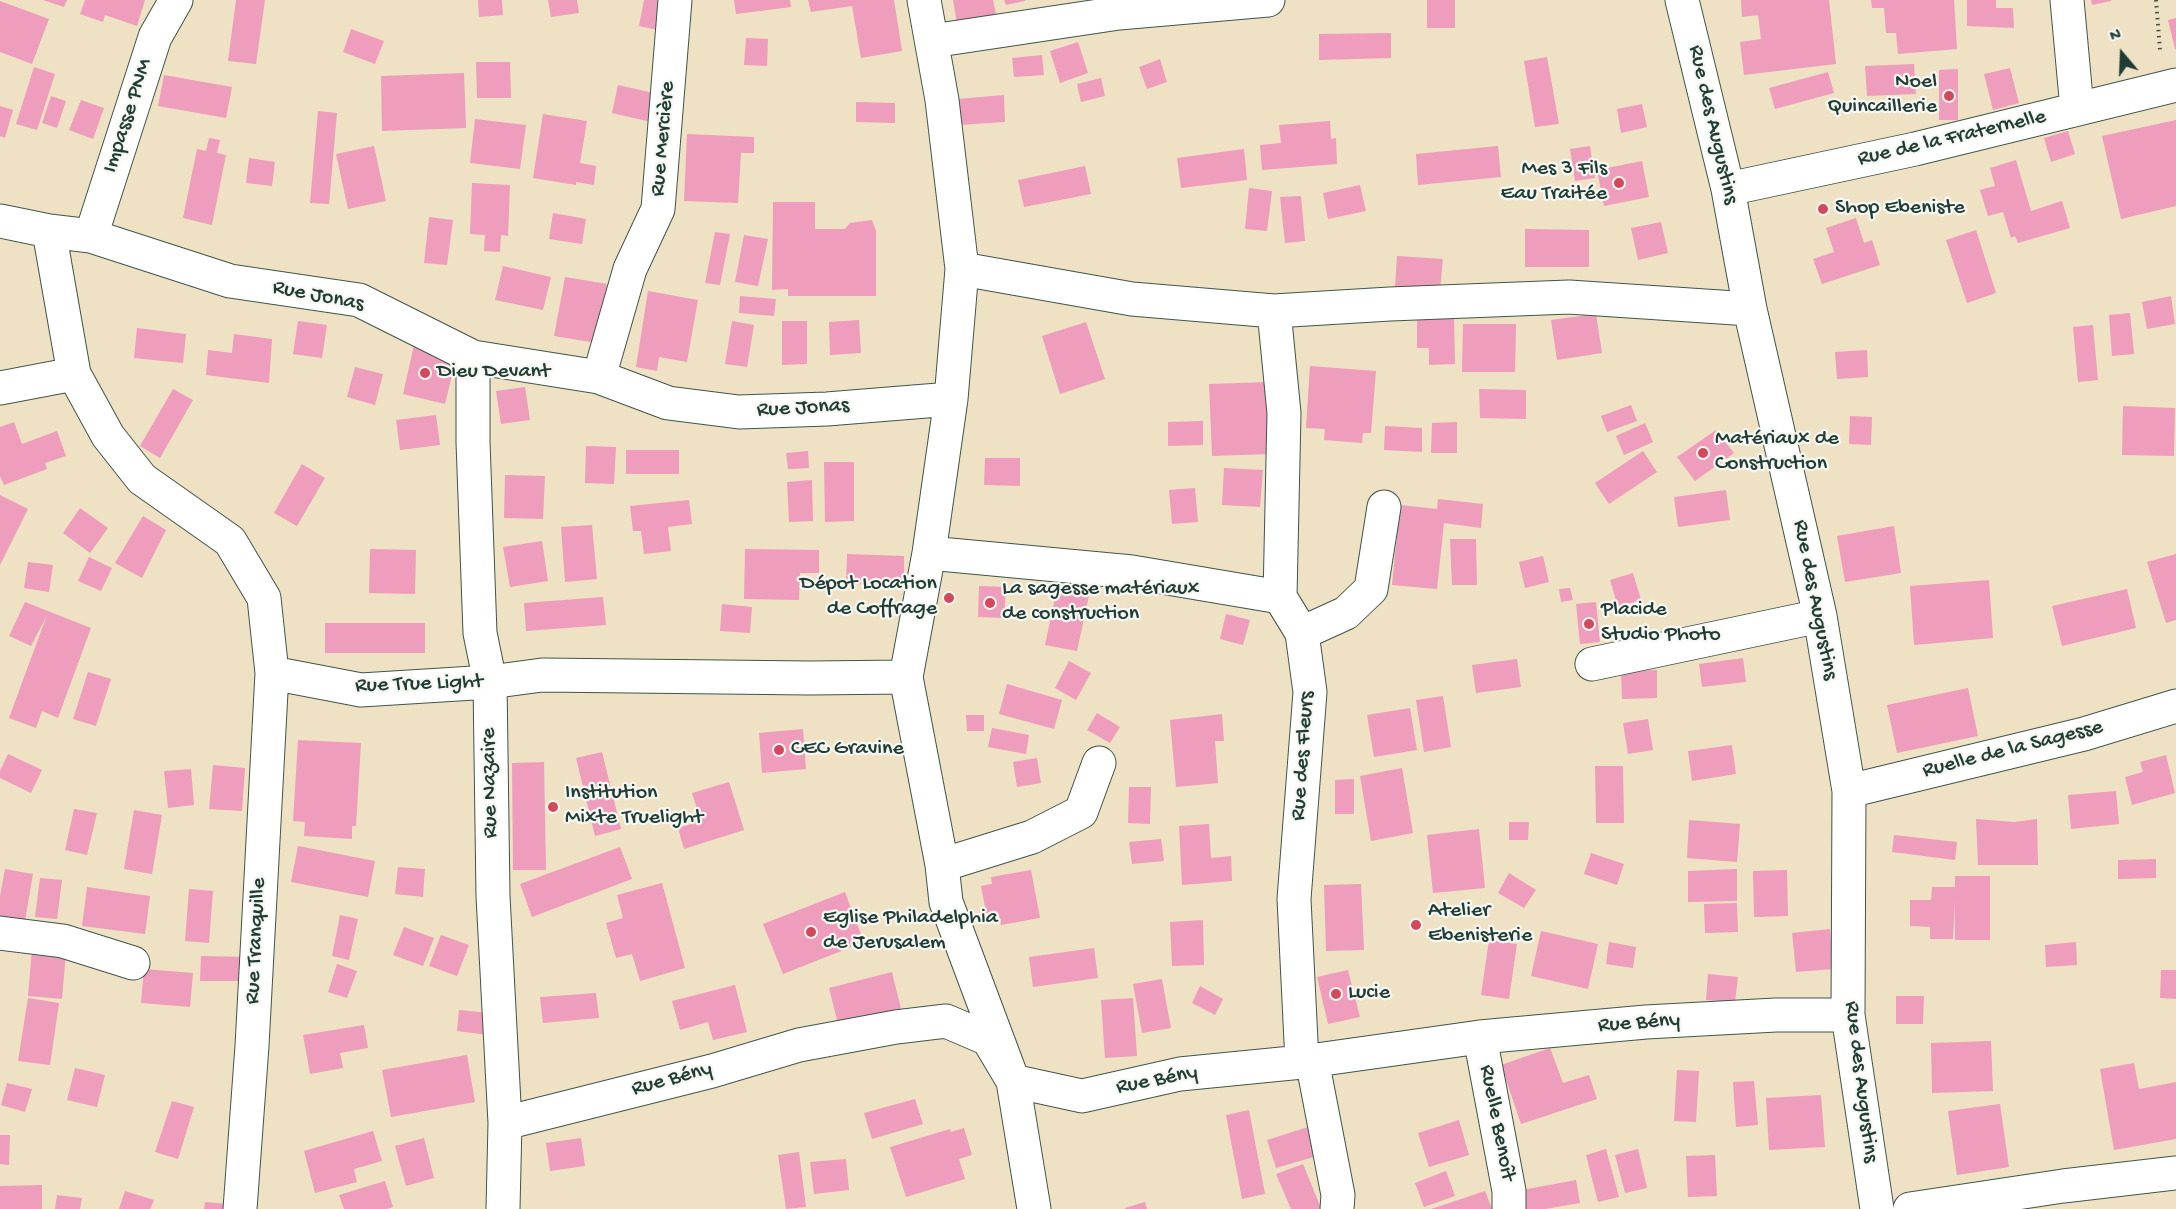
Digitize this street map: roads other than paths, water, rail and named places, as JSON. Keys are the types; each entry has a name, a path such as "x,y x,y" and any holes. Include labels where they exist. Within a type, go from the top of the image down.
{"street":[{"name":"Impasse PNM","path":"91,236 155,37 176,0"},
{"name":"Rue Mercière","path":"599,376 630,269 658,209 675,0"},
{"path":"924,0 942,100 962,269 951,399 929,553 906,677 942,865 946,902 1013,1081 1034,1209"},
{"path":"932,41 1091,9 1268,0"},
{"name":"Rue des Augustins","path":"1682,0 1728,189 1750,309 1820,616 1849,791 1848,1015 1877,1209"},
{"path":"2067,0 2077,109"},
{"name":"Rue de la Fraternelle","path":"1728,189 1915,149 2170,86"},
{"name":"Rue Jonas","path":"0,221 49,231 91,236 230,281 359,300 473,357 599,376 668,403 739,412 827,409 951,399"},
{"path":"49,231 74,374 108,436 142,479 230,541 264,598 272,674"},
{"path":"962,269 1132,299 1274,311 1569,297 1750,309"},
{"path":"929,553 1132,572 1280,597 1284,413 1274,311"},
{"name":"Rue Nazaire","path":"473,357 473,442 480,633 490,682 493,896 505,1123 503,1209"},
{"path":"0,388 74,374"},
{"path":"1302,633 1346,613 1371,589 1384,507"},
{"name":"Rue des Fleurs","path":"1280,597 1302,633 1310,692 1294,899 1307,1061 1338,1195 1337,1209"},
{"path":"1592,664 1820,616"},
{"name":"Rue True Light","path":"272,674 361,690 490,682 542,675 906,677"},
{"name":"Rue Tranquille","path":"240,1209 252,1046 272,674"},
{"name":"Ruelle de la Sagesse","path":"1849,791 2084,734 2176,706"},
{"path":"942,865 1032,837 1081,812 1099,763"},
{"path":"0,933 63,941 133,963"},
{"name":"Rue Bény","path":"505,1123 712,1071 799,1045 896,1027 946,1021 988,1039 1013,1081 1082,1096 1180,1074 1307,1061 1480,1037 1646,1022 1776,1015 1848,1015"},
{"name":"Ruelle Benoît","path":"1480,1037 1509,1191 1509,1209"},
{"path":"1910,1209 2063,1186 2176,1173"}],"place":[{"name":"Noel Quincaillerie","path":"1949,96"},
{"name":"Mes 3 Fils Eau Traitée","path":"1619,183"},
{"name":"Shop Ebeniste","path":"1823,209"},
{"name":"Dieu Devant","path":"425,373"},
{"name":"Matériaux de Construction","path":"1703,453"},
{"name":"Dépot Location de Coffrage","path":"949,598"},
{"name":"La sagesse matériaux de construction","path":"990,603"},
{"name":"Placide Studio Photo","path":"1589,624"},
{"name":"CEC Gravine","path":"779,750"},
{"name":"Institution Mixte Truelight","path":"553,807"},
{"name":"Atelier Ebenisterie","path":"1416,925"},
{"name":"Eglise Philadelphia de Jerusalem","path":"811,932"},
{"name":"Lucie","path":"1336,994"}]}
